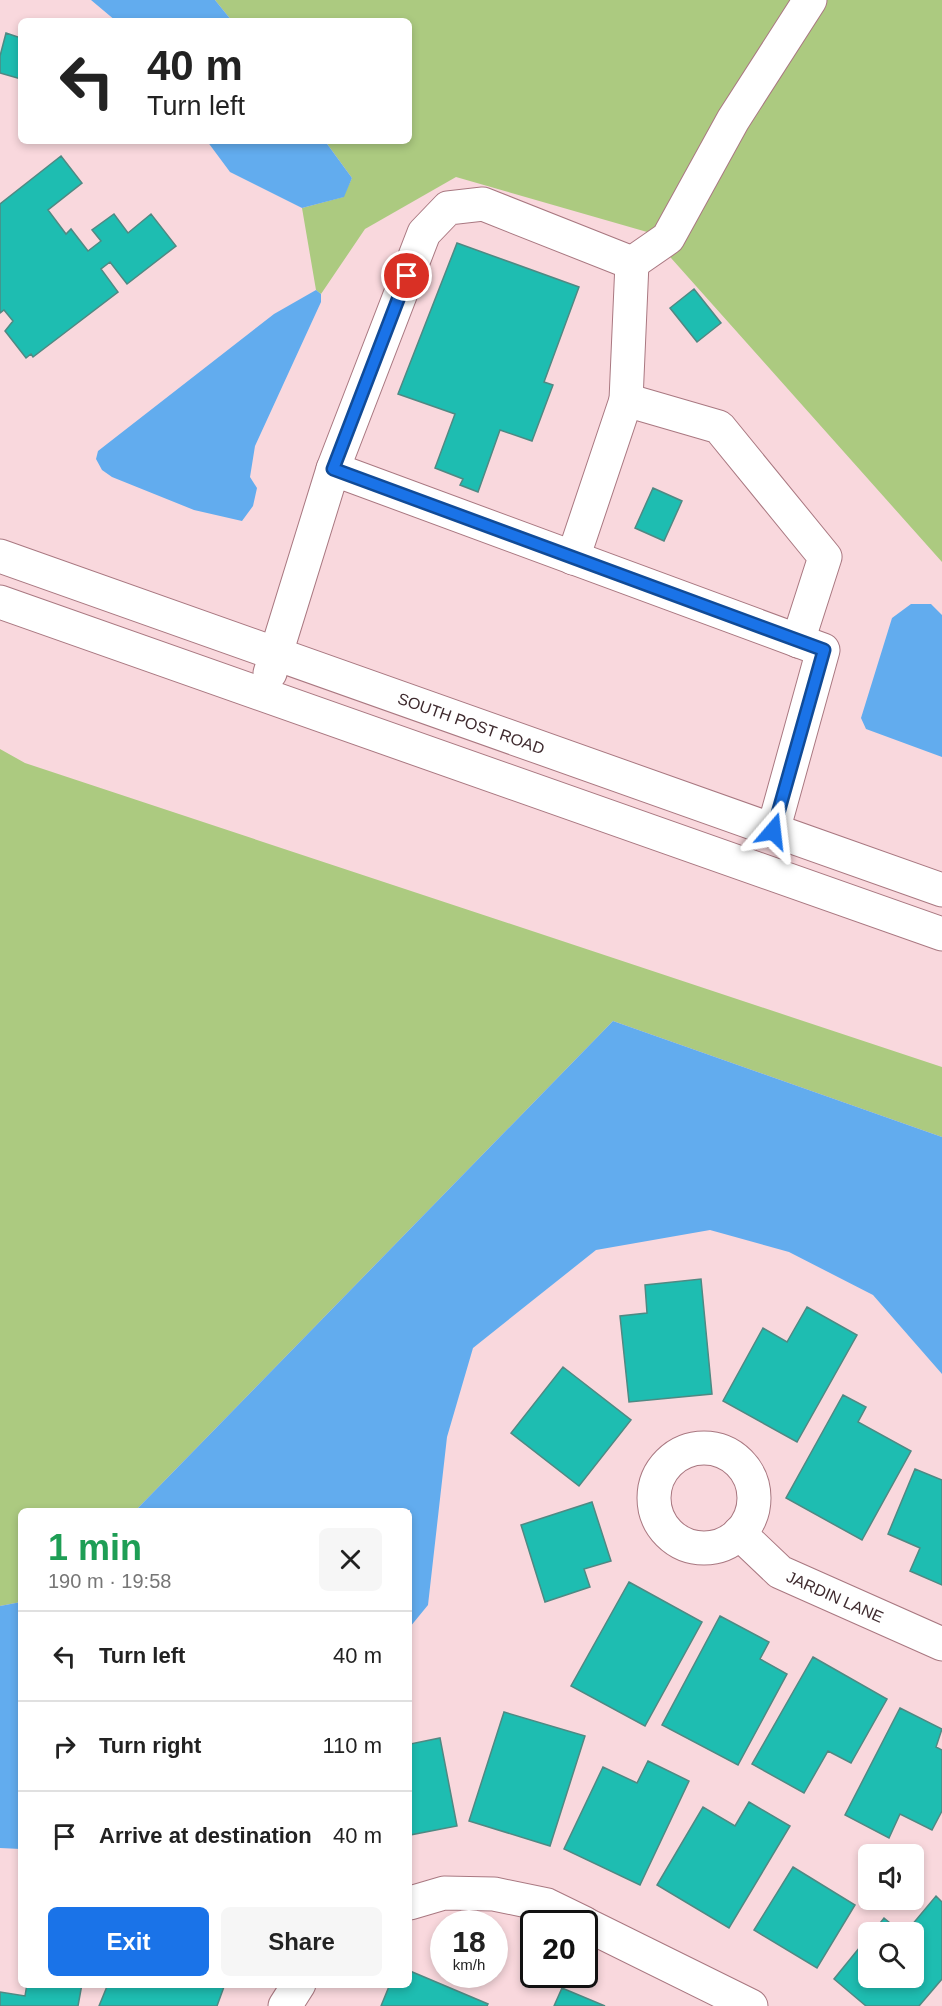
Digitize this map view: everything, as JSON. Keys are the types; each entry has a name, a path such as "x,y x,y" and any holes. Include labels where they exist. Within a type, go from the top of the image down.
{"street":[{"path":"632,262 668,238 734,120 810,0"},
{"path":"263,693 333,469 424,233 448,208 483,204 632,262"},
{"path":"573,558 626,399 632,262"},
{"path":"626,399 719,427 825,557 798,641"},
{"path":"333,469 824,650 773,831"},
{"name":"SOUTH POST ROAD","path":"0,556 942,890"},
{"path":"0,602 942,934"},
{"name":"JARDIN LANE","path":"739,1533 780,1572 942,1644"},
{"path":"412,1902 444,1893 494,1894 547,1905 557,1910"},
{"path":"598,1930 751,2006"},
{"path":"285,2006 296,1988"}],"green space":[{"path":"215,0 942,0 942,562 663,249 668,238 456,177 365,229 321,294 316,290 302,208 343,197 352,178 327,144 412,144 412,18 230,18"},
{"path":"0,749 25,763 942,1067 942,1137 613,1021 138,1508 18,1508 18,1603 0,1606"}],"water":[{"path":"91,0 215,0 230,18 112,18"},
{"path":"209,144 327,144 352,178 344,197 302,208 230,172"},
{"path":"316,290 321,294 321,302 255,446 250,477 257,488 253,506 242,521 194,510 112,477 102,470 96,459 98,451 274,314"},
{"path":"911,604 931,604 942,615 942,757 866,729 861,718 892,618"},
{"path":"613,1021 942,1137 942,1374 873,1295 789,1252 710,1230 596,1250 473,1348 447,1437 428,1605 412,1625 412,1508 138,1508"},
{"path":"18,1603 18,1849 0,1848 0,1606"}],"building":[{"path":"6,33 18,37 18,78 0,73 0,56"},
{"path":"61,156 82,183 48,210 66,234 71,229 88,251 101,241 92,230 114,214 128,233 151,214 176,246 127,284 110,262 101,269 118,292 33,357 31,354 26,358 5,331 13,321 4,310 0,313 0,204"},
{"path":"457,243 579,287 544,382 553,385 532,441 500,430 478,492 460,485 463,479 435,468 455,414 398,394"},
{"path":"694,289 721,323 697,342 670,308"},
{"path":"653,488 682,501 664,541 635,528"},
{"path":"701,1279 712,1394 629,1402 620,1316 647,1313 645,1285"},
{"path":"807,1307 857,1335 797,1442 723,1401 763,1328 787,1342"},
{"path":"563,1367 631,1420 579,1486 511,1433"},
{"path":"843,1395 866,1407 858,1422 911,1451 862,1540 786,1498"},
{"path":"915,1469 942,1480 942,1585 910,1571 920,1548 888,1534"},
{"path":"592,1502 611,1561 584,1569 590,1587 545,1602 521,1525"},
{"path":"629,1582 702,1622 645,1726 571,1686"},
{"path":"720,1616 769,1642 760,1659 787,1674 738,1765 662,1725"},
{"path":"813,1657 887,1699 851,1763 828,1751 804,1793 752,1764"},
{"path":"900,1708 942,1729 936,1747 942,1750 942,1811 932,1830 900,1814 889,1838 845,1815"},
{"path":"504,1712 585,1736 550,1846 469,1821"},
{"path":"440,1738 457,1826 412,1835 412,1744"},
{"path":"648,1761 689,1781 640,1885 564,1849 603,1767 637,1783"},
{"path":"749,1802 790,1826 729,1928 657,1885 703,1807 735,1826"},
{"path":"793,1867 855,1905 817,1968 754,1930"},
{"path":"936,1896 942,1902 942,1979 919,2006 866,2006 834,1979 858,1949 858,1988 924,1988 924,1922 914,1922"},
{"path":"412,1972 430,1979 430,1988 450,1988 488,2004 487,2006 381,2006 388,1988 412,1988"},
{"path":"26,1988 81,1988 78,2006 0,2006 0,1992 25,1996"},
{"path":"106,1988 224,1988 217,2006 99,2006"},
{"path":"562,1988 605,2006 554,2006"}],"route":[{"path":"407,276 333,469 824,650 773,831"}]}
